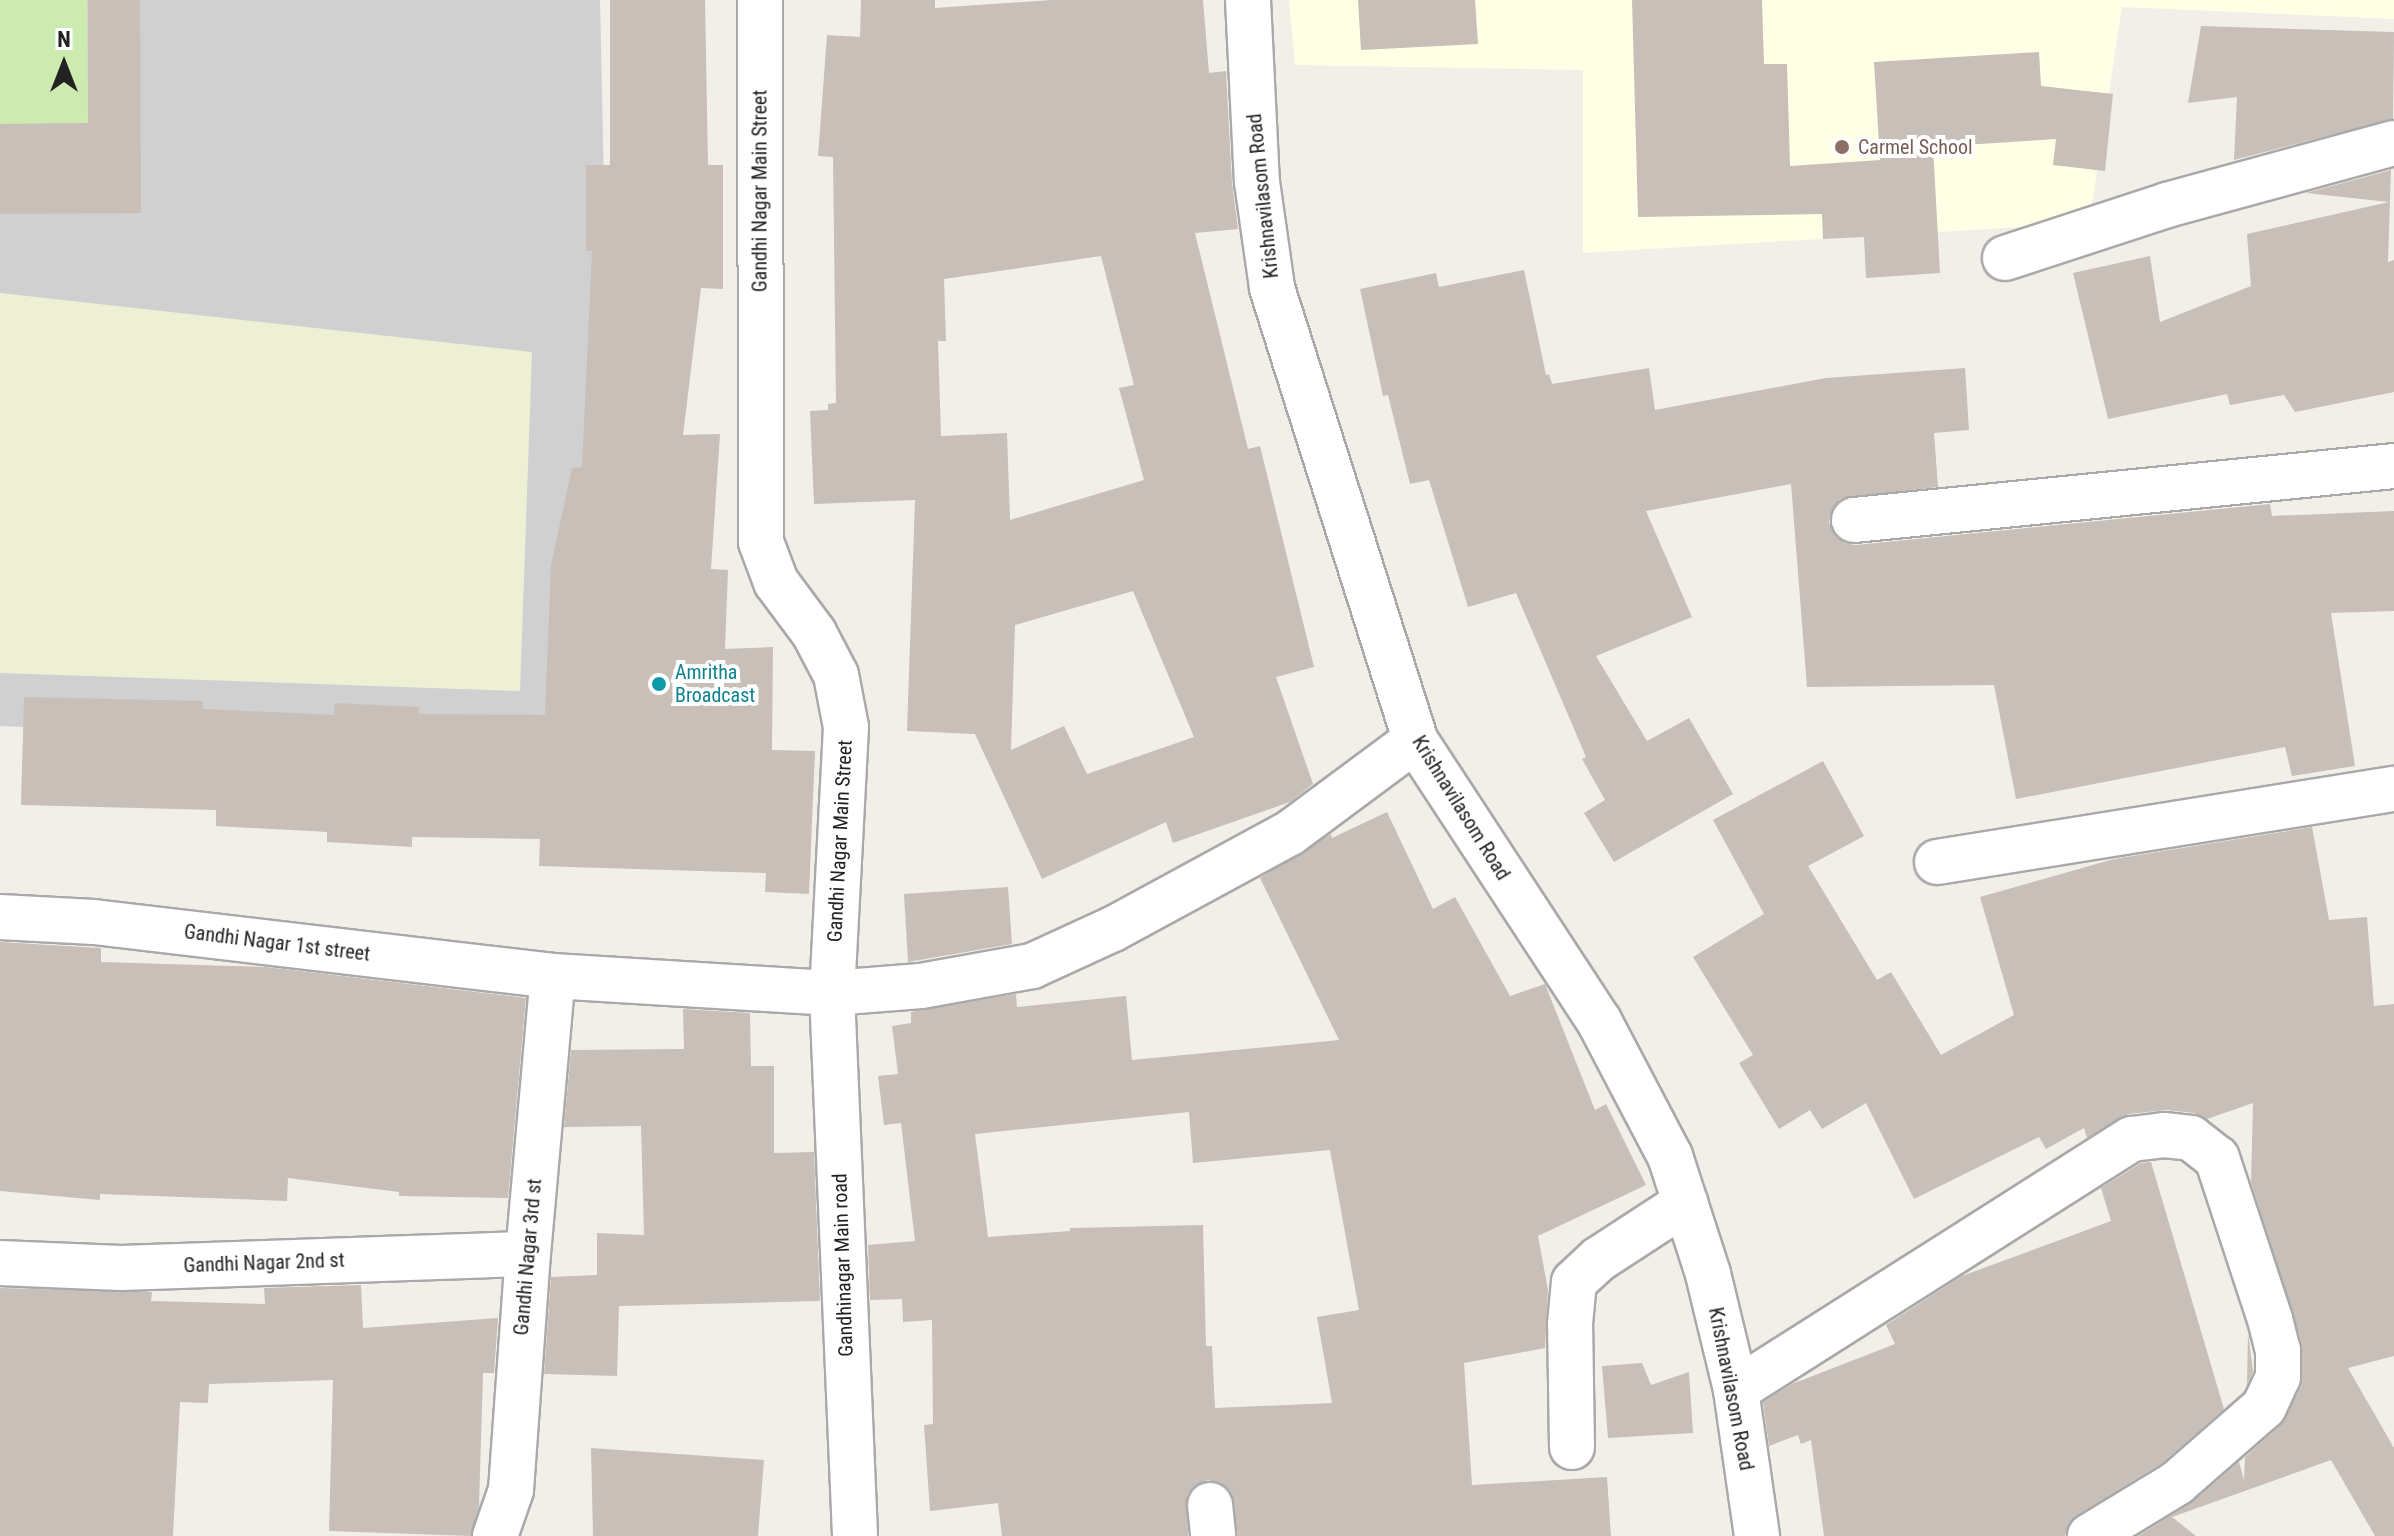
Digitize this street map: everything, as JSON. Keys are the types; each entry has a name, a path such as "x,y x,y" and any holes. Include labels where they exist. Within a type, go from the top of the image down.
{"street":[{"name":"Gandhi Nagar Main Street","path":"760,0 761,542 776,582 814,633 836,675 846,727 832,993"},
{"name":"Krishnavilasom Road","path":"1248,0 1257,182 1272,288 1415,740 1599,1021 1670,1156 1708,1274 1736,1390 1757,1536"},
{"path":"2005,258 2167,205 2394,143"},
{"path":"1854,520 2394,466"},
{"path":"553,976 832,993 921,986 1032,966 1113,929 1290,833 1415,740"},
{"path":"1937,862 2394,789"},
{"name":"Gandhi Nagar 1st street","path":"0,917 94,922 553,976"},
{"name":"Gandhi Nagar 3rd st","path":"495,1536 511,1490 553,976"},
{"name":"Gandhinagar Main road","path":"832,993 855,1536"},
{"path":"1736,1390 2132,1139 2164,1135 2191,1138 2217,1158 2270,1319 2278,1350 2278,1377 2264,1407 2177,1483 2090,1536"},
{"path":"1572,1447 1570,1324 1574,1282 1599,1259 1685,1203"},
{"name":"Gandhi Nagar 2nd st","path":"0,1263 121,1268 528,1254"}],"shaded area":[{"path":"0,0 600,0 616,755 0,726"},
{"name":"Carmel School","path":"1289,0 2394,0 2394,19 2122,7 2089,223 1583,253 1583,70 1295,65"},
{"path":"0,293 532,352 520,691 0,673"}],"green space":[{"path":"0,0 87,0 88,123 0,124"}],"building":[{"path":"88,0 140,0 141,213 0,214 0,124 88,123"},
{"path":"610,0 705,0 708,165 723,165 723,289 701,288 683,435 720,434 711,569 728,570 725,649 773,647 772,750 815,751 809,894 765,892 766,873 539,866 540,839 412,837 412,847 327,842 327,832 216,826 216,810 21,805 24,697 203,701 203,709 334,715 335,703 419,707 419,714 545,715 551,565 572,468 582,467 592,251 586,251 586,165 610,165"},
{"path":"861,0 935,0 935,8 1052,0 1203,0 1209,73 1226,71 1232,183 1238,229 1195,233 1248,449 1260,446 1314,667 1276,677 1313,784 1290,802 1173,843 1166,822 1042,879 975,734 907,731 915,500 814,504 810,411 828,410 828,404 836,403 833,157 818,156 827,35 860,37","holes":["1101,256 1134,385 1119,388 1144,480 1010,520 1007,433 941,436 938,341 946,341 944,279","1133,591 1194,737 1087,774 1064,726 1011,750 1015,625"]},
{"path":"1358,0 1475,0 1478,44 1361,50"},
{"path":"1632,0 1762,0 1764,64 1787,64 1790,166 1880,160 1874,62 2039,52 2041,86 2113,94 2105,171 2053,165 2056,139 1933,147 1940,273 1866,278 1864,237 1823,239 1822,214 1638,217"},
{"path":"2201,26 2394,32 2393,119 2234,160 2237,97 2188,103"},
{"path":"2391,170 2388,262 2394,260 2394,392 2295,412 2284,395 2230,405 2227,394 2108,419 2073,273 2150,256 2160,322 2251,286 2247,234 2389,202 2306,193"},
{"path":"1524,270 1546,375 1549,374 1552,384 1649,368 1655,410 1826,378 1965,368 1969,430 1934,433 1938,487 1840,499 1832,509 1829,522 1834,535 1844,543 1856,545 2270,504 2272,516 2394,511 2394,611 2331,613 2355,766 2292,776 2285,747 2016,799 1994,685 1807,687 1791,484 1646,511 1692,617 1596,656 1647,741 1689,718 1733,794 1614,862 1584,813 1605,800 1582,759 1586,757 1516,593 1468,607 1429,480 1410,484 1388,395 1383,396 1360,289 1436,273 1439,287"},
{"path":"1823,761 1864,836 1808,866 1877,980 1891,972 1941,1055 2014,1015 1980,897 2114,859 2312,827 2329,920 2367,917 2374,1006 2394,1004 2394,1356 2348,1368 2394,1448 2394,1536 2375,1536 2331,1460 2172,1517 2196,1536 2138,1536 2190,1504 2239,1462 2244,1480 2245,1457 2281,1425 2301,1387 2302,1344 2251,1182 2253,1103 2207,1119 2194,1113 2167,1110 2128,1114 2087,1138 2084,1128 2046,1149 2039,1137 1914,1199 1866,1103 1822,1129 1810,1110 1779,1129 1739,1063 1753,1055 1693,957 1764,914 1713,820"},
{"path":"1387,812 1433,909 1455,897 1510,996 1545,984 1595,1110 1606,1104 1646,1185 1538,1236 1548,1290 1545,1348 1464,1363 1472,1485 1607,1477 1611,1536 1238,1536 1231,1491 1221,1483 1208,1480 1195,1485 1187,1495 1188,1536 1002,1536 998,1503 930,1511 924,1425 933,1424 932,1320 903,1322 902,1299 870,1300 868,1245 915,1241 901,1123 884,1125 878,1076 898,1074 892,1026 911,1023 911,1012 1016,994 1017,1007 1126,996 1132,1060 1339,1040 1260,878 1331,834 1332,838","holes":["1189,1112 1193,1163 1330,1150 1359,1310 1317,1317 1332,1403 1215,1408 1212,1346 1206,1346 1203,1225 1070,1228 1070,1231 988,1237 975,1134"]},
{"path":"1008,887 1012,944 908,962 904,894"},
{"path":"0,942 101,948 101,962 266,967 526,998 508,1198 399,1196 399,1192 288,1178 287,1201 100,1194 100,1200 0,1191"},
{"path":"683,1009 750,1013 751,1066 774,1066 774,1153 814,1152 820,1301 619,1306 617,1376 544,1374 551,1277 597,1275 597,1233 644,1235 641,1126 564,1127 571,1050 684,1049"},
{"path":"2151,1162 2224,1409 2162,1463 2077,1515 2069,1523 2065,1536 1824,1536 1811,1440 1801,1444 1798,1435 1769,1446 1763,1402 1792,1384 1895,1344 1886,1325 1962,1276 2111,1221 2101,1188 2141,1163"},
{"path":"361,1285 363,1328 498,1318 494,1373 483,1373 479,1506 471,1536 329,1531 333,1380 209,1384 208,1403 180,1402 173,1536 0,1536 0,1288 152,1292 151,1301 265,1304 264,1288"},
{"path":"2248,1333 2253,1371 2247,1385"},
{"path":"1642,1363 1651,1385 1689,1372 1693,1433 1608,1438 1602,1366"},
{"path":"591,1448 764,1460 758,1536 593,1536"}],"place":[{"name":"Carmel School","path":"1842,147"},
{"name":"Amritha Broadcast","path":"659,684"}]}
